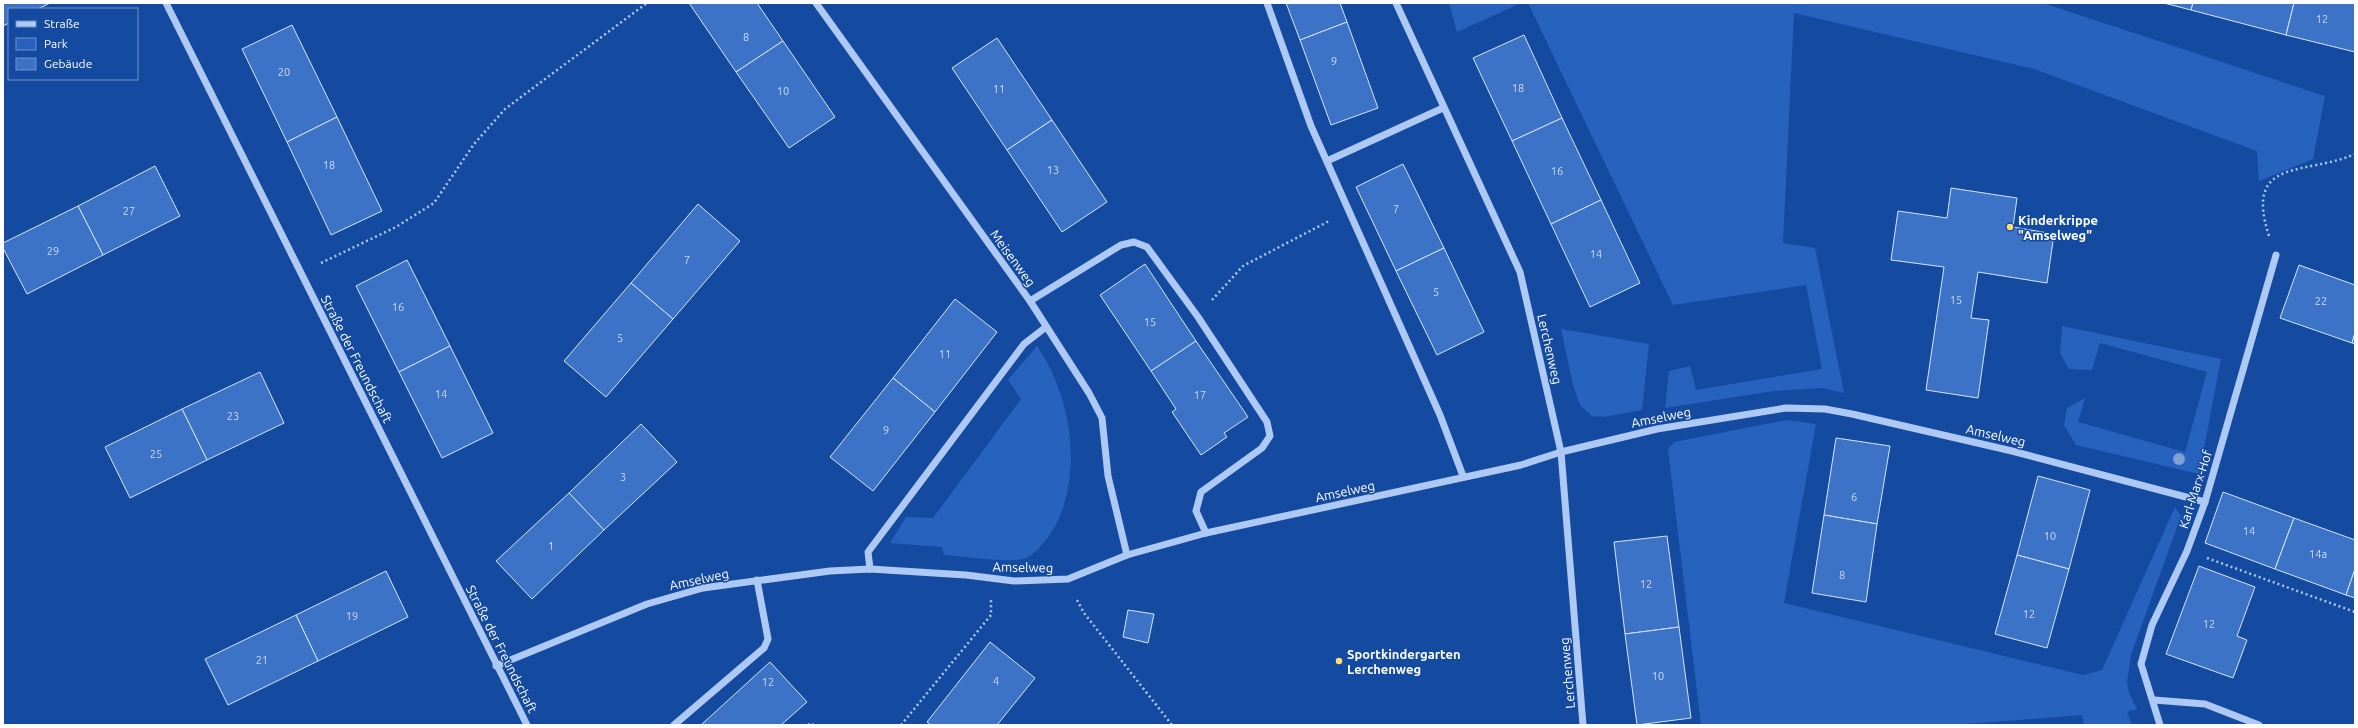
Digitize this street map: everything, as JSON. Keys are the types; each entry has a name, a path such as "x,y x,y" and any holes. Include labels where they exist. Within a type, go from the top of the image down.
{"street":[{"name":"Straße der Freundschaft","path":"166,3 496,666 527,725"},
{"name":"Meisenweg","path":"816,3 1030,301 1089,393 1102,418 1108,476 1127,555"},
{"path":"1267,3 1311,126 1440,415 1463,476"},
{"name":"Lerchenweg","path":"1396,3 1443,108 1520,272 1561,452 1583,725"},
{"path":"1327,162 1443,108"},
{"path":"1030,301 1121,245 1134,242 1147,247 1198,317 1266,422 1270,436 1262,448 1201,492 1196,510 1206,533"},
{"name":"Karl-Marx-Hof","path":"2160,725 2154,700 2141,664 2152,625 2187,551 2205,502 2276,255"},
{"path":"870,568 868,552 1024,344 1046,327"},
{"name":"Amselweg","path":"496,666 647,604 703,588 830,571 870,568 990,579 1042,582 1068,579 1127,555 1206,533 1388,495 1463,476 1521,465 1561,452 1657,429 1786,408 1804,407 1852,414 2012,451 2205,502"},
{"path":"674,725 764,648 768,639 757,580"},
{"path":"2154,700 2205,704 2259,725"}],"path":[{"path":"301,273 396,227 434,203 474,144 504,109 647,3"},
{"path":"2276,255 2268,234 2262,205 2263,193 2271,180 2291,171 2355,154"},
{"path":"1211,300 1243,266 1350,211"},
{"path":"2187,551 2355,612"},
{"path":"901,725 991,615 990,579"},
{"path":"1068,579 1084,613 1172,725"},
{"path":"808,725 811,723 813,725"}],"green space":[{"path":"1449,3 1521,3 1457,32"},
{"path":"1528,3 2043,3 2325,96 2313,159 2259,181 2257,151 2034,69 1794,13 1783,243 1815,248 1844,393 1822,388 1774,391 1665,408 1669,371 1690,366 1696,390 1822,369 1806,285 1673,305"},
{"path":"2062,326 2221,359 2199,474 2076,445 2064,425 2067,408 2085,398 2078,422 2185,452 2207,372 2100,343 2092,370 2069,369 2060,353"},
{"path":"1561,329 1649,344 1642,410 1603,417 1592,416 1580,405 1573,385"},
{"path":"1037,346 1049,366 1059,389 1066,413 1070,438 1071,463 1068,488 1062,512 1051,533 1039,548 1031,555 1023,559 1015,560 995,560 944,555 942,547 890,543 906,517 933,518 1021,399 1008,380"},
{"path":"1787,420 1816,424 1784,603 2083,675 2102,670 2175,507 2181,516 2131,655 2127,682 2129,693 2137,709 2127,712 2132,725 2084,725 2082,715 1954,725 1701,725 1668,449 1674,442"}],"building":[{"path":"3,3 50,3 40,8 8,8 8,24 3,26"},
{"path":"689,3 757,3 783,41 736,72"},
{"path":"1286,3 1340,3 1347,22 1300,40"},
{"path":"2164,3 2193,3 2191,10"},
{"path":"2193,3 2294,3 2286,35 2191,10"},
{"path":"2294,3 2355,3 2355,52 2286,35"},
{"path":"1347,22 1378,108 1331,125 1300,40"},
{"path":"292,25 337,117 287,142 242,49"},
{"path":"1524,35 1562,118 1512,141 1473,58"},
{"path":"997,38 1052,120 1007,150 952,68"},
{"path":"783,41 835,117 789,148 736,72"},
{"path":"337,117 382,211 331,235 287,142"},
{"path":"1562,118 1601,200 1551,224 1512,141"},
{"path":"1052,120 1107,202 1062,232 1007,150"},
{"path":"1403,164 1444,248 1396,271 1356,187"},
{"path":"155,166 180,216 103,255 78,206"},
{"path":"1951,188 2017,198 2013,227 2054,234 2047,283 1978,272 1971,318 1989,320 1978,398 1926,390 1944,267 1891,260 1898,211 1947,218"},
{"path":"1601,200 1640,283 1590,307 1551,224"},
{"path":"698,204 740,241 673,319 631,283"},
{"path":"78,206 103,255 27,294 3,248 3,243"},
{"path":"1444,248 1484,332 1437,355 1396,271"},
{"path":"407,260 450,346 399,372 356,286"},
{"path":"1145,264 1196,341 1151,371 1100,295"},
{"path":"2299,265 2355,285 2355,333 2352,343 2280,318"},
{"path":"631,283 673,319 606,397 564,361"},
{"path":"955,299 997,332 935,412 893,378"},
{"path":"2355,333 2355,344 2352,343"},
{"path":"1196,341 1248,417 1224,433 1227,437 1201,455 1172,412 1176,409 1151,371"},
{"path":"450,346 493,433 442,458 399,372"},
{"path":"260,372 284,423 207,460 182,409"},
{"path":"893,378 935,412 873,491 830,457"},
{"path":"182,409 207,460 130,498 105,447"},
{"path":"641,424 677,462 604,530 569,493"},
{"path":"1836,438 1890,446 1877,524 1824,515"},
{"path":"2038,476 2090,490 2069,569 2017,555"},
{"path":"2223,492 2294,518 2275,569 2205,543"},
{"path":"569,493 604,530 532,599 496,561"},
{"path":"1824,515 1877,524 1866,602 1812,593"},
{"path":"2294,518 2355,540 2355,569 2346,595 2275,569"},
{"path":"1667,536 1679,627 1625,634 1614,542"},
{"path":"2017,555 2069,569 2047,648 1995,634"},
{"path":"2199,566 2255,587 2237,636 2247,640 2233,678 2166,654"},
{"path":"2355,569 2355,598 2346,595"},
{"path":"386,571 408,617 318,661 296,615"},
{"path":"1128,610 1154,614 1148,643 1123,637"},
{"path":"296,615 318,661 228,705 205,659"},
{"path":"1679,627 1691,718 1637,725 1625,634"},
{"path":"990,642 1035,678 997,725 931,725 927,722"},
{"path":"770,662 807,702 781,725 701,725"}],"place":[{"name":"Kinderkrippe \"Amselweg\"","path":"2010,227"},
{"name":"Sportkindergarten Lerchenweg","path":"1339,661"}]}
